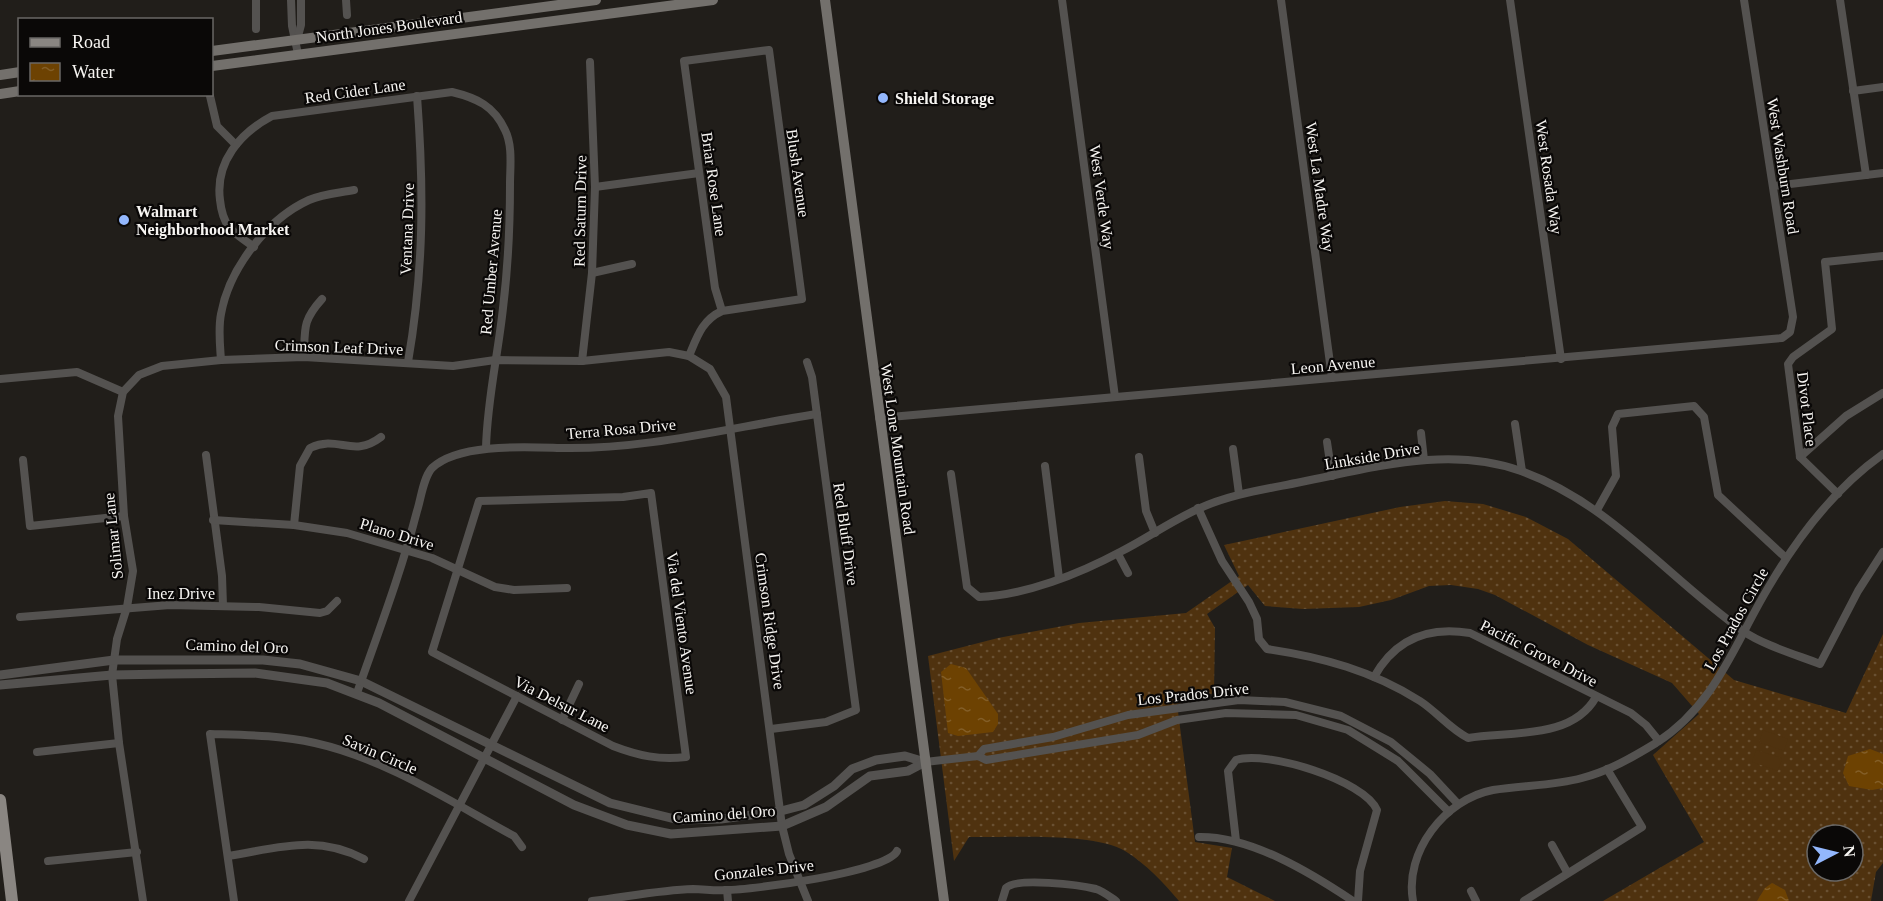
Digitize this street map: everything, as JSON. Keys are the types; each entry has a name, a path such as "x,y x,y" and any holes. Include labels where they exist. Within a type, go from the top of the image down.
{"main road":[{"name":"North Jones Boulevard","path":"213,51 592,0"},
{"name":"North Jones Boulevard","path":"213,66 713,0"},
{"name":"West Lone Mountain Road","path":"825,0 945,901"},
{"path":"0,75 18,72"},
{"path":"0,93 18,91"},
{"path":"0,800 12,901"}],"street":[{"path":"256,0 256,29"},
{"path":"291,0 292,26 297,40 298,54"},
{"path":"297,40 301,25 301,0"},
{"path":"346,0 347,15"},
{"path":"591,16 592,0"},
{"name":"West Verde Way","path":"1062,0 1115,397"},
{"name":"West La Madre Way","path":"1281,0 1332,378"},
{"name":"West Rosada Way","path":"1510,0 1561,359"},
{"name":"West Washburn Road","path":"1744,0 1793,317 1788,334"},
{"path":"1840,0 1866,175"},
{"name":"Blush Avenue","path":"684,61 769,50 802,299 722,310"},
{"name":"Briar Rose Lane","path":"684,61 715,288 722,310"},
{"name":"Red Saturn Drive","path":"582,361 592,273 595,187 590,62"},
{"path":"1853,91 1883,87"},
{"name":"Red Cider Lane","path":"254,248 230,228 221,208 219,174 236,145 253,126 272,116 417,96 452,93 474,97 487,105"},
{"path":"210,96 217,126 236,145"},
{"name":"Ventana Drive","path":"408,362 422,254 423,182 417,96"},
{"name":"Red Umber Avenue","path":"486,448 486,418 508,257 510,149 506,132 487,105"},
{"path":"595,187 699,173"},
{"path":"1773,186 1883,173"},
{"path":"221,360 221,312 234,275 254,248 285,214 308,200 354,190"},
{"name":"Divot Place","path":"1838,494 1800,457 1787,369 1793,357 1832,329 1825,262 1883,256"},
{"path":"592,273 632,264"},
{"path":"304,357 304,330 308,314 322,299"},
{"path":"689,356 701,327 722,310"},
{"name":"Leon Avenue","path":"879,418 1774,340 1788,334"},
{"name":"Crimson Leaf Drive","path":"123,392 139,375 150,369 221,360 304,357 453,366 495,360 582,361 669,352 689,356"},
{"name":"Crimson Ridge Drive","path":"689,356 715,375 726,397 782,826 789,854 808,901"},
{"name":"Red Bluff Drive","path":"771,729 826,722 856,710 812,377 807,362"},
{"path":"0,379 77,372 123,392"},
{"name":"Solimar Lane","path":"123,392 118,416 124,516 133,571 127,607 117,639 112,675 119,743 143,901"},
{"path":"1800,457 1846,416 1883,393"},
{"path":"1597,510 1616,476 1612,426 1618,414 1694,406 1704,417 1718,495 1786,558"},
{"name":"Terra Rosa Drive","path":"407,550 430,470 442,461 486,448 603,447 731,430 817,414"},
{"path":"1515,424 1521,471"},
{"path":"1421,433 1424,460"},
{"path":"294,525 300,466 310,448 330,443 362,448 381,437"},
{"path":"1327,442 1332,476"},
{"path":"1233,449 1239,494"},
{"name":"Los Prados Circle","path":"1413,901 1413,874 1422,845 1458,804 1491,790 1548,785 1583,778 1607,769 1659,741 1699,705 1722,676 1786,558 1819,514 1883,454"},
{"path":"206,455 222,576 223,606"},
{"path":"1139,457 1146,511 1155,533"},
{"path":"23,460 30,526 124,516"},
{"name":"Linkside Drive","path":"951,474 967,587 972,594 990,597 1059,578 1118,554 1198,508 1239,494 1424,460 1475,460 1521,471 1597,510 1745,633 1820,664 1858,591 1883,552"},
{"path":"1045,466 1059,578"},
{"name":"Via del Viento Avenue","path":"457,571 478,501 651,493 686,757"},
{"path":"1198,508 1222,561 1249,602 1257,619 1262,645 1268,649 1310,655 1374,677 1421,702 1468,738 1534,731 1564,725 1581,717 1596,697"},
{"name":"Plano Drive","path":"213,520 294,525 347,533 432,558 495,587 514,590 567,588"},
{"path":"357,693 407,550"},
{"path":"1118,554 1128,573"},
{"name":"Via Delsur Lane","path":"457,571 432,652 562,720 639,756 664,759 686,757"},
{"name":"Inez Drive","path":"20,617 127,607 223,606 320,613 327,611 337,601"},
{"name":"Pacific Grove Drive","path":"1374,677 1389,654 1408,639 1430,631 1450,629 1470,633 1631,713 1646,724 1659,741"},
{"name":"Camino del Oro","path":"0,675 114,660 263,660 300,664 361,681 582,792 636,812 679,820 721,819 781,811 804,805 834,786 852,769 876,760 905,756 925,762"},
{"name":"Camino del Oro","path":"0,686 112,675 255,673 327,683 357,693 574,805 627,825 671,834 782,826 826,807 870,776 908,771 925,762"},
{"path":"562,720 579,684"},
{"path":"410,901 517,696"},
{"name":"Los Prados Drive","path":"978,756 984,749 1053,737 1128,715 1239,700 1285,702 1341,716 1391,742 1430,774 1458,804"},
{"name":"Los Prados Drive","path":"925,762 978,756 986,760 1055,750 1138,735 1177,720 1226,713 1296,715 1348,730 1398,761 1449,812"},
{"name":"Savin Circle","path":"228,856 210,735 264,735 316,743 376,764 514,836 522,847"},
{"path":"37,752 119,743"},
{"path":"1236,841 1228,771 1230,765 1242,758 1255,758 1310,769 1339,781 1368,799 1377,810 1360,872 1358,901"},
{"path":"1524,901 1642,827 1607,769"},
{"path":"1199,837 1224,837 1236,841 1283,861 1353,901"},
{"path":"234,901 228,856 308,843 333,845 364,859"},
{"path":"1552,845 1567,872"},
{"name":"Gonzales Drive","path":"592,901 693,889 727,890 801,882 873,867 894,856 897,851"},
{"path":"48,861 137,852"},
{"path":"1002,901 1006,888 1016,883 1076,885 1099,890 1116,901"},
{"path":"727,890 728,901"},
{"path":"1470,891 1476,901"}],"shaded area":[{"path":"1445,501 1483,504 1526,517 1568,539 1734,680 1846,713 1883,634 1883,863 1876,872 1871,901 1603,901 1704,842 1653,755 1699,714 1672,683 1588,645 1495,595 1478,589 1451,585 1429,586 1391,600 1359,607 1303,609 1265,606 1248,585 1207,614 1215,628 1214,693 1177,704 1195,842 1232,848 1227,877 1275,901 1179,901 1154,874 1125,851 1111,845 1072,838 969,837 954,861 928,656 998,638 1079,623 1186,613 1239,576 1224,545 1400,507"},
{"path":"1763,730 1788,739 1784,751 1759,742"},
{"path":"1756,750 1782,758 1778,771 1752,762"}],"water":[{"path":"951,664 966,668 998,714 998,724 993,732 958,736 948,733 941,672"},
{"path":"1870,749 1883,754 1883,788 1872,790 1849,786 1843,773 1848,756"},
{"path":"1772,883 1785,890 1789,901 1757,901 1765,888"}],"place":[{"name":"Shield Storage","path":"883,98"},
{"name":"Walmart Neighborhood Market","path":"124,220"}]}
